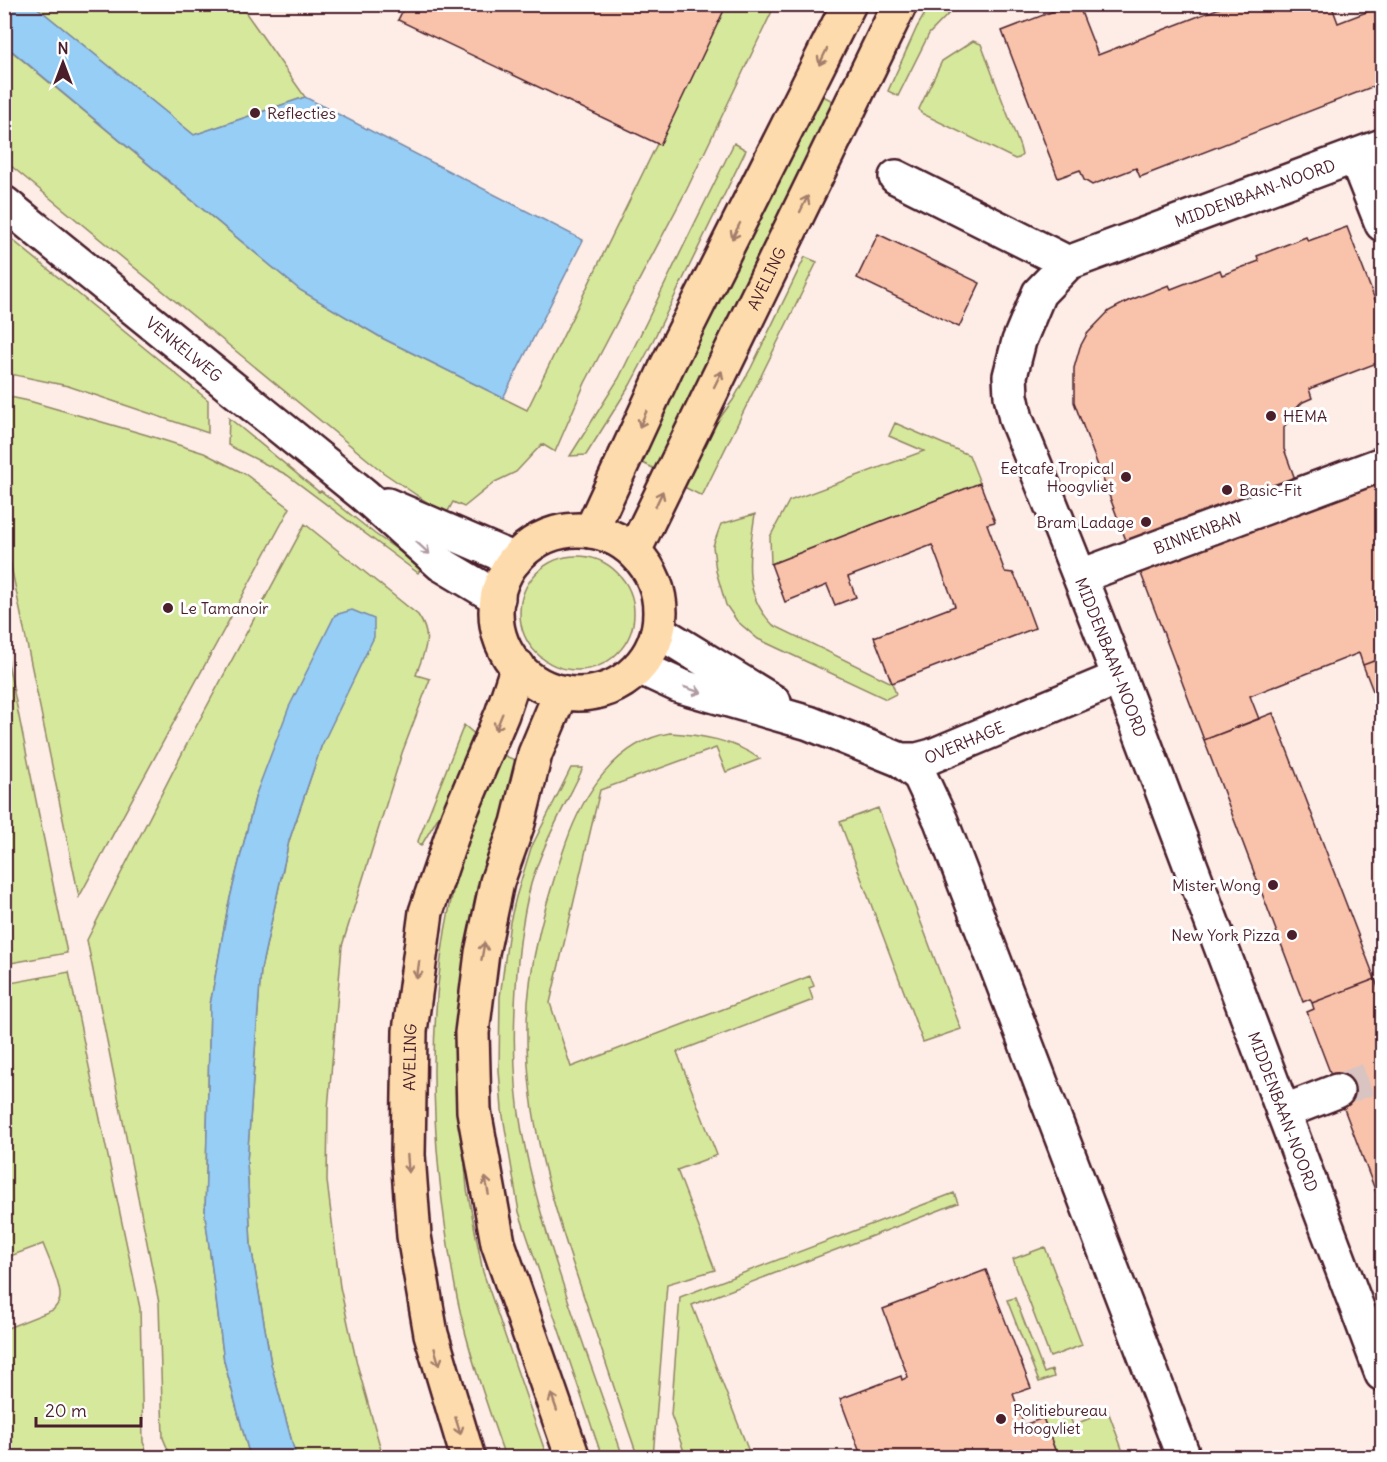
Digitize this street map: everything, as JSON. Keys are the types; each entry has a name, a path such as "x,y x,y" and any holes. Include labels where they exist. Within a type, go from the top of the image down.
{"main road":[{"path":"591,531 667,366 849,4"},
{"name":"AVELING","path":"634,551 900,4"},
{"path":"571,531 591,531 614,538 634,551 647,568 656,588 660,609 658,631 653,646 639,667 622,682 587,693 561,692 537,683 510,656 499,632 498,598 507,572 515,560 531,546 550,535 571,531"},
{"name":"AVELING","path":"468,1458 431,1334 414,1236 408,1155 410,1031 426,912 458,818 502,714 518,666"},
{"path":"561,692 536,754 518,823 497,882 482,953 471,1033 474,1111 498,1243 573,1458"}],"street":[{"path":"1369,151 1383,225"},
{"name":"MIDDENBAAN-NOORD","path":"1369,151 1068,263 1039,292 1020,341 1010,376 1016,419 1081,576 1383,1374"},
{"path":"896,177 1068,263"},
{"name":"VENKELWEG","path":"4,203 364,495 441,564 498,598"},
{"name":"BINNENBAN","path":"1081,576 1383,464"},
{"name":"VENKELWEG","path":"364,495 515,560"},
{"name":"OVERHAGE","path":"658,631 809,723"},
{"name":"OVERHAGE","path":"639,667 699,693 809,723 901,760 917,760 932,756 1118,678"},
{"path":"901,760 920,776 941,821 1184,1458"},
{"path":"1283,1112 1337,1091"}],"green space":[{"path":"34,5 235,5 246,13 305,97 194,135"},
{"path":"725,5 775,5 687,189 585,383 555,452 542,444 516,472 495,482 464,507 453,502 446,515 384,473 5,161 4,45 300,290 382,338 527,410"},
{"path":"930,5 957,5 929,34 898,96 888,91 917,27"},
{"path":"973,41 981,44 1020,147 1022,155 1019,158 1015,159 921,113 919,109 942,61"},
{"path":"815,92 839,104 659,471 636,460"},
{"path":"734,143 746,150 647,353 630,385 586,455 570,456 619,378"},
{"path":"4,233 208,400 208,433 68,386 5,373"},
{"path":"805,257 817,262 702,496 680,485 698,448 733,400 751,368"},
{"path":"5,396 29,401 204,453 245,474 290,508 79,897 5,537"},
{"path":"229,418 319,492 321,491 375,534 422,567 418,573 287,475 228,445"},
{"path":"895,423 969,455 980,483 771,564 770,537 789,501 924,451 889,436"},
{"path":"755,514 750,573 756,600 763,613 773,625 892,683 896,694 886,699 758,639 737,621 726,605 716,571 713,546 721,524"},
{"path":"305,524 418,615 427,638 416,675 430,679 402,753 342,946 328,1109 327,1181 340,1287 357,1364 383,1457 296,1457 271,1364 251,1246 247,1162 261,969 289,841 321,747 256,794 228,906 210,1005 205,1215 224,1361 250,1457 171,1457 163,1438 159,1303 87,940 191,736"},
{"path":"577,556 599,560 617,573 630,591 634,613 630,635 617,653 599,666 577,670 555,666 537,653 524,635 520,613 524,591 537,573 555,560"},
{"path":"4,643 67,953 5,964 4,964"},
{"path":"464,725 478,737 458,784 421,846 418,841"},
{"path":"670,733 693,735 728,743 760,759 726,772 716,748 600,790 550,1003 571,1067 810,976 814,986 809,988 813,1000 677,1052 717,1155 677,1170 715,1270 667,1284 653,1457 638,1458 572,1261 543,1161 531,1093 528,1059 528,1001 539,932 566,843 582,807 592,789 617,759 650,738"},
{"path":"498,753 522,763 484,869 458,1079 467,1189 483,1272 547,1457 505,1457 461,1317 448,1248 437,1148 434,1049 442,949 460,863"},
{"path":"571,768 583,768 542,854 531,884 523,922 515,1005 515,1078 522,1132 542,1215 567,1296 623,1457 602,1457 519,1212 502,1110 499,1070 500,997 510,922 531,848"},
{"path":"878,808 961,1029 923,1042 840,822"},
{"path":"69,972 140,1308 143,1442 149,1457 119,1457 118,1455 112,1458 5,1457 5,1329 53,1310 59,1303 60,1292 43,1244 5,1258 5,984"},
{"path":"954,1193 958,1203 692,1305 751,1457 686,1457 671,1415 680,1297"},
{"path":"1045,1247 1082,1345 1050,1357 1013,1259"},
{"path":"1015,1298 1044,1373 1052,1370 1054,1377 1039,1382 1007,1300"},
{"path":"1067,1409 1073,1425 1108,1411 1125,1457 1058,1457 1043,1418"}],"water":[{"path":"4,5 34,5 194,135 305,97 583,240 503,398 382,338 300,290 5,45"},
{"path":"352,610 374,619 374,637 321,747 289,841 261,969 247,1162 251,1246 271,1364 296,1457 250,1457 224,1361 205,1215 210,1005 228,906 256,794 289,707 335,615"}],"building":[{"path":"406,4 727,4 660,145 398,20"},
{"path":"1072,4 1078,4 1098,55 1230,4 1331,4 1338,23 1382,6 1382,83 1140,177 1136,168 1092,185 1084,180 1080,170 1058,178 1002,31"},
{"path":"1347,227 1382,318 1382,361 1309,389 1312,398 1294,410 1284,428 1284,449 1295,479 1127,543 1074,402 1074,368 1080,347 1087,334 1109,311 1128,301 1169,285 1171,289 1220,270 1222,275 1259,261 1257,256 1306,237 1308,241"},
{"path":"878,234 980,283 959,327 857,278"},
{"path":"1382,478 1382,658 1363,665 1359,653 1250,696 1259,719 1204,740 1140,571"},
{"path":"980,483 995,522 987,524 1005,572 1013,573 1018,582 1035,628 892,683 874,637 955,606 932,545 848,577 856,597 835,605 827,585 785,602 771,564"},
{"path":"1382,658 1382,687 1373,691 1363,665"},
{"path":"1382,687 1382,716 1373,691"},
{"path":"1273,713 1375,979 1312,1003 1310,999 1303,1002 1204,740"},
{"path":"1375,979 1382,996 1382,1208 1307,1012 1314,1009 1312,1003"},
{"path":"986,1270 1031,1388 1013,1394 1024,1425 1043,1418 1058,1458 862,1458 840,1399 901,1376 902,1380 908,1377 883,1309"}],"tunnel":[{"path":"1337,1091 1382,1074"}],"place":[{"name":"Reflecties","path":"255,113"},
{"name":"HEMA","path":"1271,416"},
{"name":"Eetcafe Tropical Hoogvliet","path":"1126,477"},
{"name":"Basic-Fit","path":"1227,490"},
{"name":"Bram Ladage","path":"1146,522"},
{"name":"Le Tamanoir","path":"168,608"},
{"name":"Mister Wong","path":"1273,885"},
{"name":"New York Pizza","path":"1292,935"},
{"name":"Politiebureau Hoogvliet","path":"1001,1419"}]}
